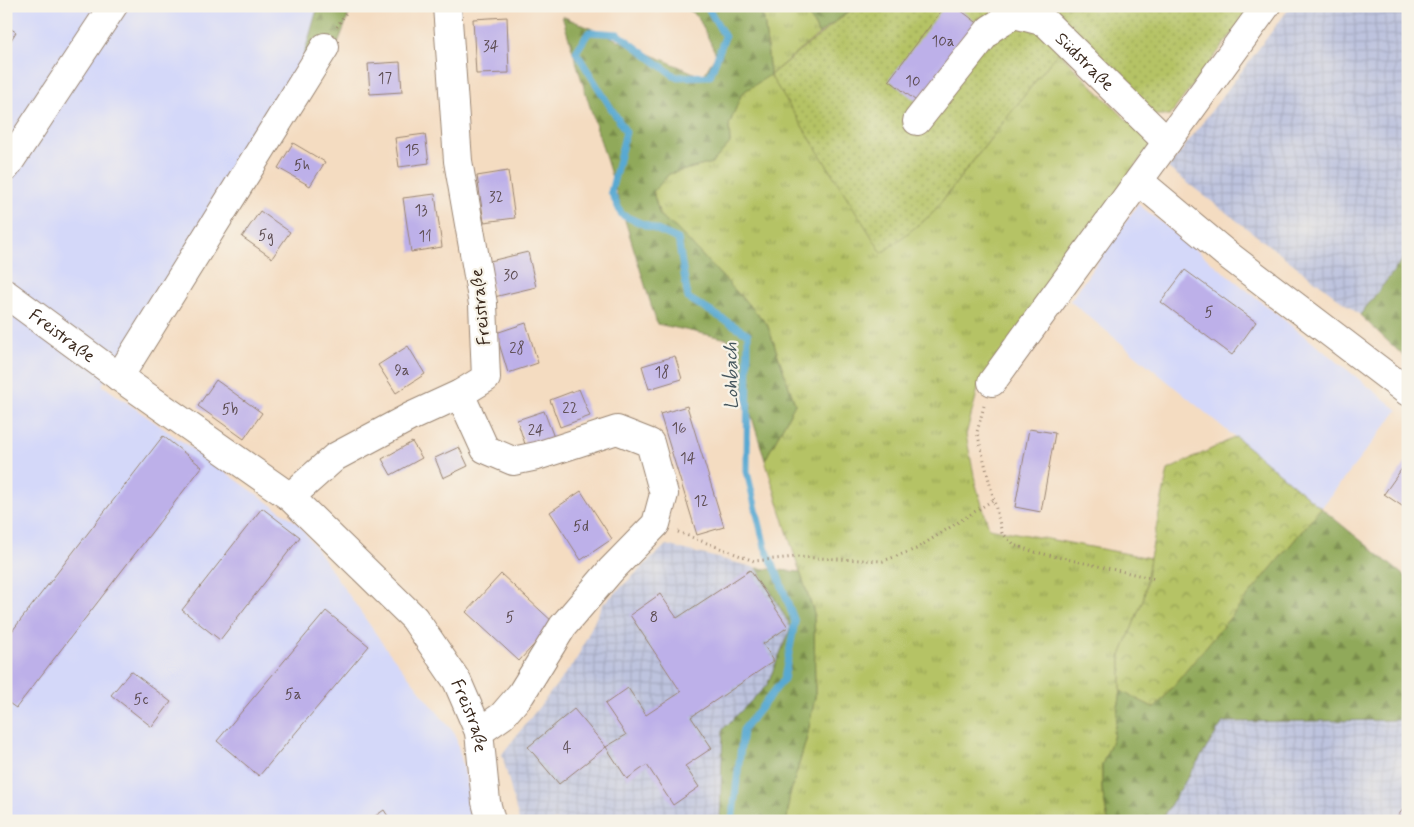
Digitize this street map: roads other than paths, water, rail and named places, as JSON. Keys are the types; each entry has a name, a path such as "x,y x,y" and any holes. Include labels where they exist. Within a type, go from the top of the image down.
{"street":[{"path":"6,167 114,6"},
{"name":"Freistraße","path":"290,497 335,456 410,417 460,394 486,378 483,304 458,161 447,6"},
{"path":"992,382 1266,6"},
{"name":"Südstraße","path":"917,121 990,29 1014,14 1045,22 1167,142"},
{"path":"119,377 325,47"},
{"path":"1139,181 1224,252 1408,392"},
{"name":"Freistraße","path":"6,294 119,377 290,497 414,618 457,681 479,732 486,802 491,821"},
{"path":"460,394 485,449 513,461 537,456 617,430 650,442 664,494 656,524 612,570 563,626 514,702 502,716 479,732"}],"waterway":[{"name":"Lohbach","path":"707,6 725,37 710,76 676,77 618,34 589,32 576,52 626,132 611,192 622,215 678,239 688,298 748,334 747,472 765,547 795,622 784,679 743,730 732,821"}]}
